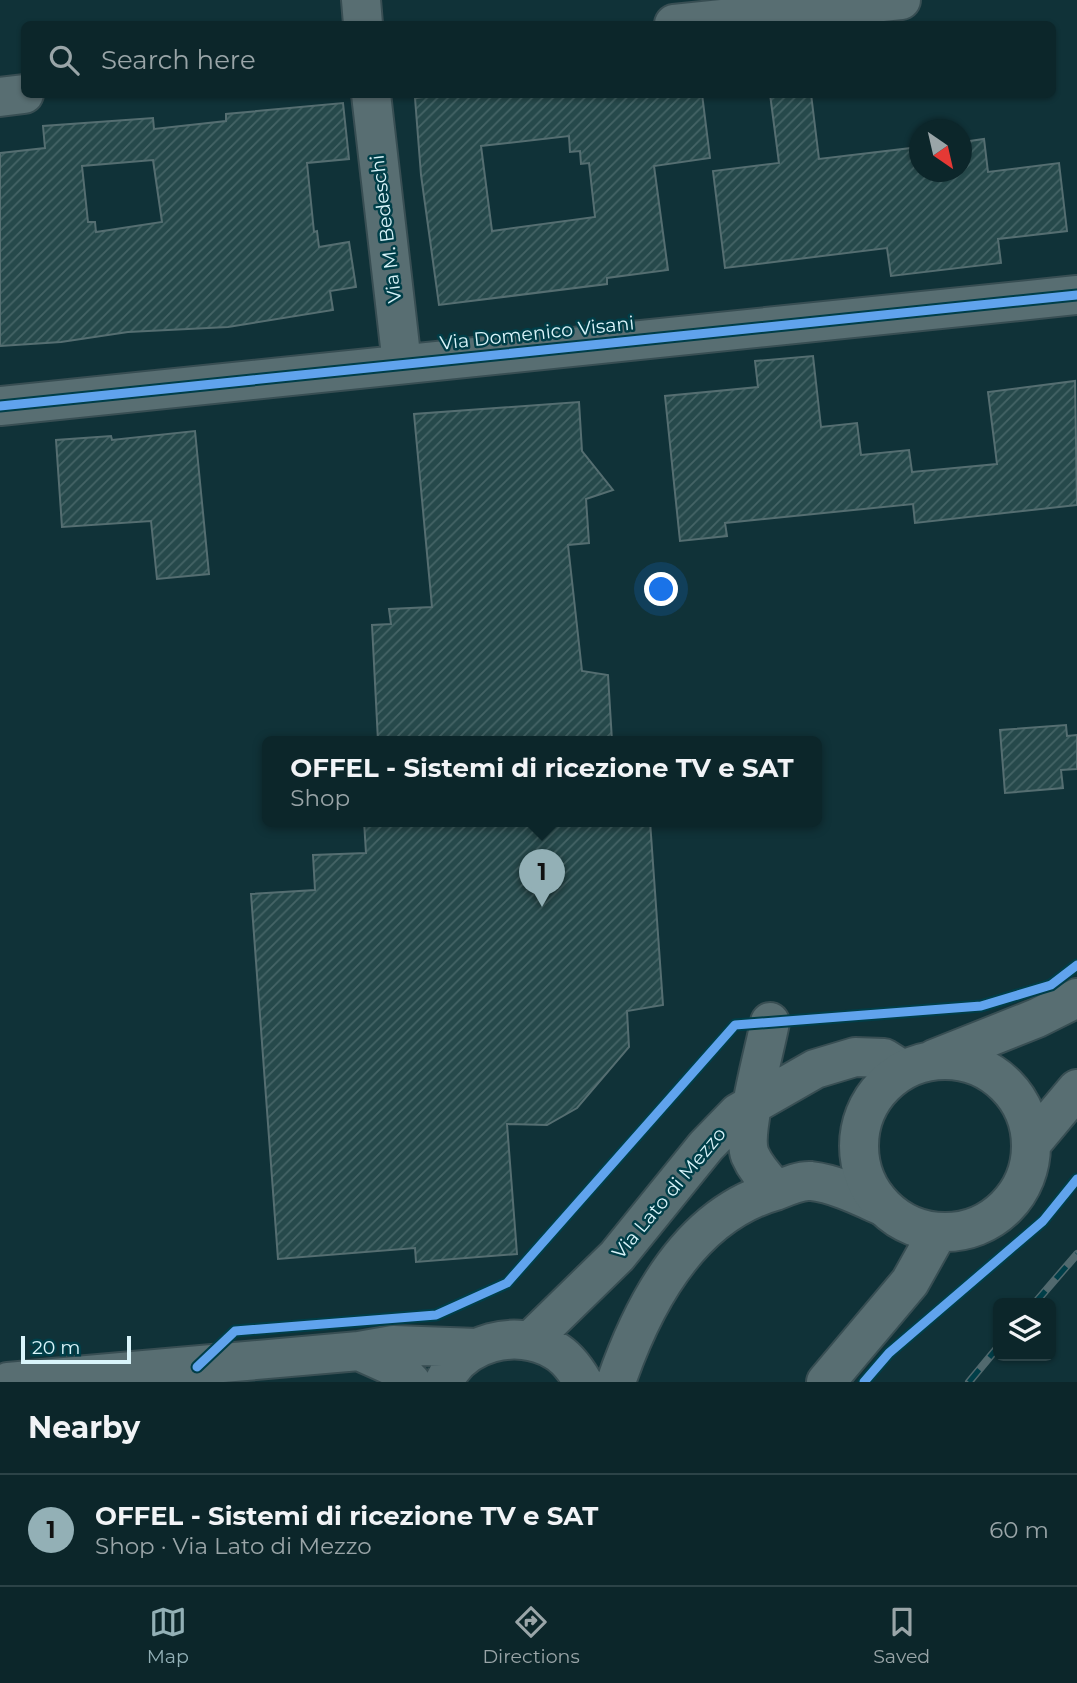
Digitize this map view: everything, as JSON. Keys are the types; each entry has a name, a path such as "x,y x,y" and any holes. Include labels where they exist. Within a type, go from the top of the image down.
{"street":[{"path":"361,0 363,21"},
{"path":"702,21 901,0"},
{"path":"0,97 21,94"},
{"name":"Via M. Bedeschi","path":"371,98 402,364"},
{"name":"Via Domenico Visani","path":"0,406 1077,295"},
{"path":"882,1206 867,1184 859,1159 859,1133 867,1107 882,1086 918,1065 1037,1018 1077,998"},
{"path":"770,1022 747,1130 749,1153 760,1173 776,1190"},
{"name":"Via Lato di Mezzo","path":"530,1341 617,1256 706,1146 737,1113 815,1069 855,1057 884,1058 918,1065"},
{"path":"616,1382 654,1292 680,1256 718,1221 761,1194 808,1181 846,1190 882,1206 898,1219 917,1228 938,1232 966,1229 992,1217 1014,1198 1027,1172 1031,1144 1026,1115 1011,1089 988,1071 961,1060 918,1065"},
{"path":"1031,1144 1077,1088"},
{"path":"826,1382 910,1282 938,1232"},
{"path":"444,1382 460,1360 478,1348 503,1340 530,1341 554,1350 573,1366 583,1382"},
{"path":"8,1382 359,1352 393,1345 478,1348"},
{"path":"359,1352 397,1368 411,1382"}],"building":[{"path":"415,98 702,98 710,158 654,166 668,270 607,278 607,284 439,305 421,175","holes":["569,136 570,152 580,151 581,164 589,163 595,217 492,231 481,146"]},
{"path":"771,98 811,98 819,159 909,148 909,182 972,182 972,141 984,139 988,172 1059,163 1067,231 998,239 1001,263 891,276 887,248 725,268 713,171 779,163"},
{"path":"343,103 349,159 307,163 314,232 317,231 319,247 349,242 356,287 330,291 333,310 228,327 128,332 61,342 0,346 0,153 45,148 43,126 153,118 154,129 226,121 226,114","holes":["153,160 162,222 96,232 95,222 88,222 82,166"]},
{"path":"813,356 821,427 857,423 861,455 909,450 912,472 997,464 988,392 1075,381 1077,505 915,523 913,504 725,523 727,536 680,541 665,396 758,387 755,361"},
{"path":"579,402 582,451 613,490 586,499 589,543 568,545 582,671 608,675 612,736 378,736 372,625 391,624 389,609 432,607 414,414"},
{"path":"195,431 209,574 157,579 151,521 62,527 56,440 111,436 112,440"},
{"path":"1066,725 1067,736 1077,735 1077,769 1061,770 1063,788 1005,793 1000,730"},
{"path":"364,827 650,827 663,1005 627,1011 629,1047 577,1108 547,1125 507,1124 517,1254 416,1262 415,1248 278,1259 251,894 315,890 313,855 366,853"}],"railway":[{"path":"1039,1298 1077,1254"},
{"path":"969,1382 993,1353"}],"cycle path":[{"path":"0,406 1077,295"},
{"path":"197,1367 235,1331 436,1315 507,1283 735,1025 981,1006 1051,985 1077,965"},
{"path":"864,1382 889,1353 1043,1221 1077,1179"}],"place":[{"name":"OFFEL - Sistemi di ricezione TV e SAT","path":"542,907"}]}
